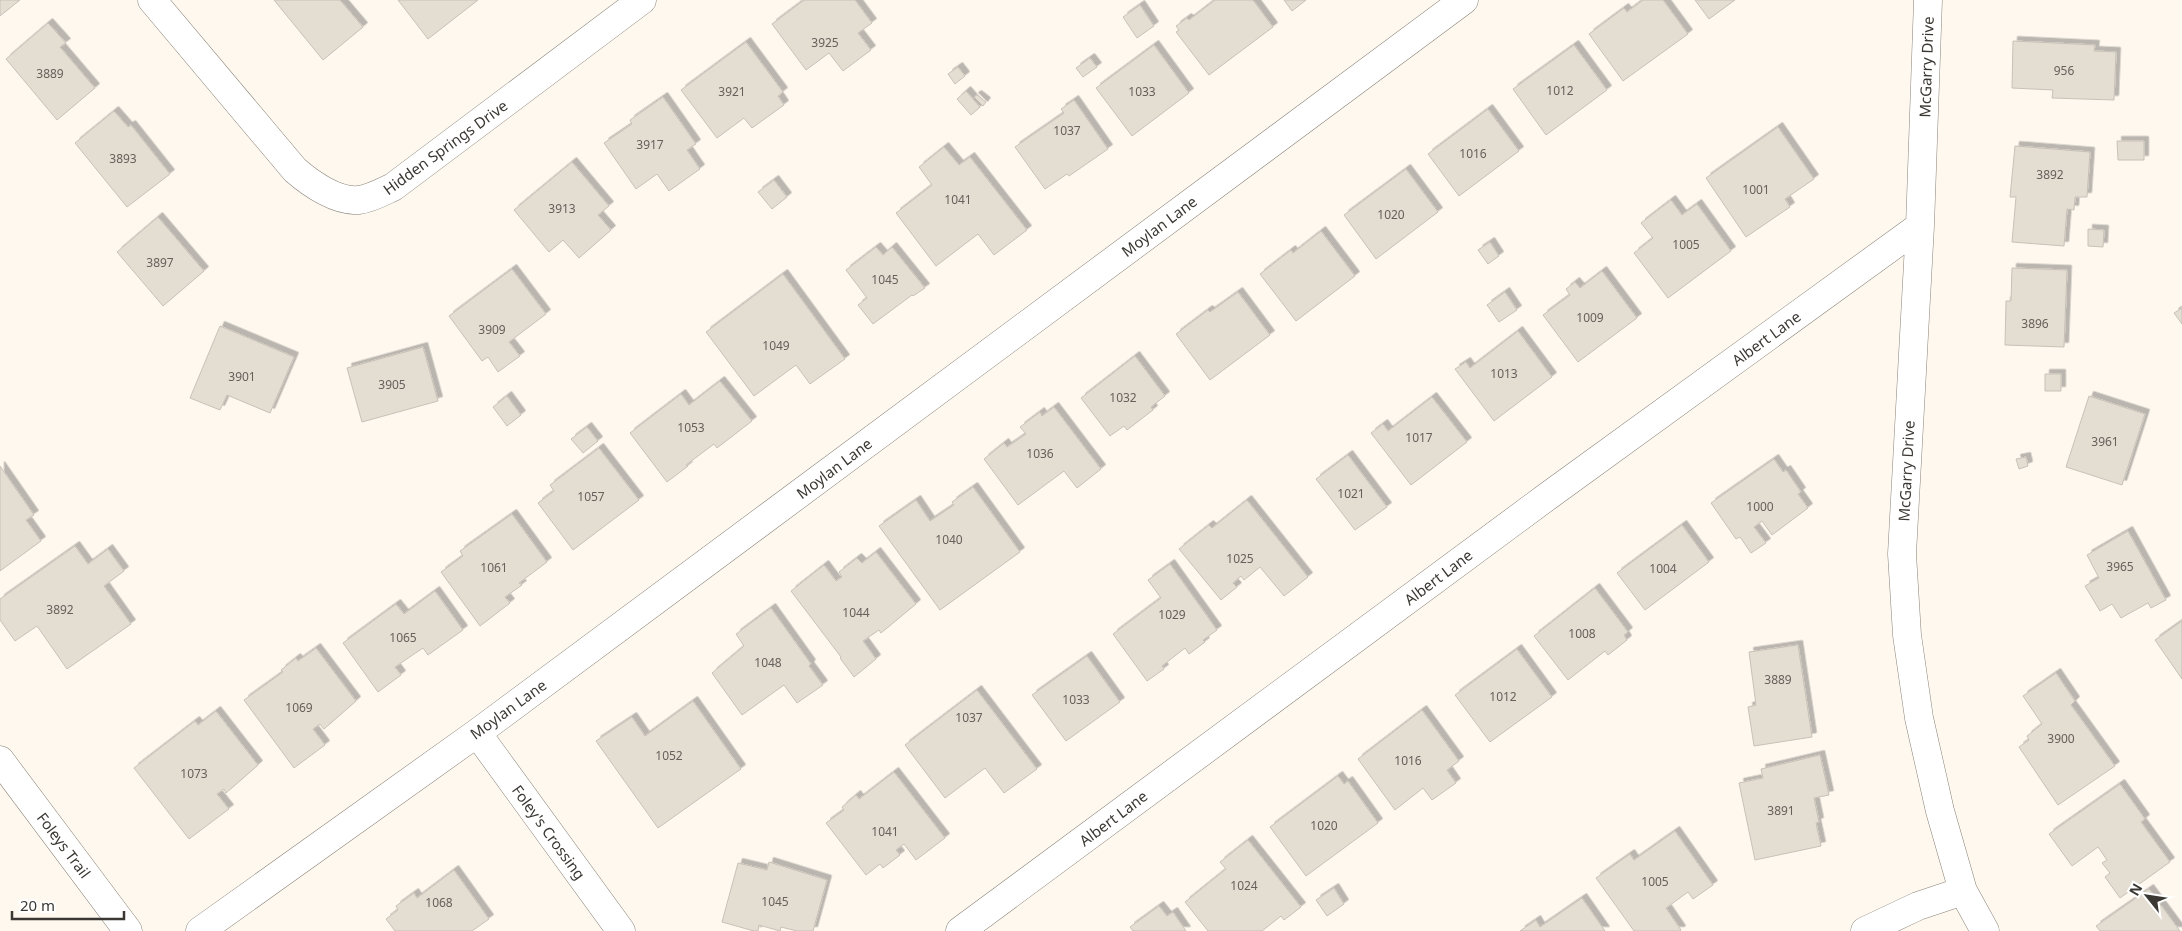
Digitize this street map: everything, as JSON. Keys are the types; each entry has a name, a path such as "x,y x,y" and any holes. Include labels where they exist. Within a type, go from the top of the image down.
{"street":[{"name":"Hidden Springs Drive","path":"152,0 295,170 310,182 333,194 358,200 373,197 393,187 642,0"},
{"name":"Moylan Lane","path":"200,931 477,733 1464,0"},
{"name":"McGarry Drive","path":"1928,0 1920,226 1902,554 1907,635 1919,718 1940,811 1963,891 1985,931"},
{"name":"Albert Lane","path":"960,931 1540,502 1920,226"},
{"name":"Foley's Crossing","path":"477,733 622,931"},
{"name":"Foleys Trail","path":"0,760 128,931"},
{"path":"1865,931 1918,906 1963,891"}],"building":[{"path":"0,0 20,0 0,16"},
{"path":"274,0 340,0 363,27 323,60"},
{"path":"398,0 478,0 428,39"},
{"path":"804,0 855,0 872,23 858,33 871,50 843,71 829,53 806,70 772,24"},
{"path":"1215,0 1253,0 1273,27 1209,75 1176,32 1179,30 1176,26 1187,18 1189,20"},
{"path":"1284,0 1306,0 1292,11"},
{"path":"1643,0 1663,0 1688,34 1623,81 1589,34 1624,8 1627,12"},
{"path":"1695,0 1735,0 1709,19"},
{"path":"1140,5 1154,26 1137,38 1123,17"},
{"path":"48,23 66,43 60,47 95,88 57,120 6,59"},
{"path":"2013,41 2095,45 2094,51 2116,52 2114,100 2052,98 2053,90 2012,88"},
{"path":"746,42 783,92 778,96 784,105 752,128 744,118 717,138 681,90"},
{"path":"1154,45 1189,93 1132,136 1096,88"},
{"path":"1574,45 1607,90 1546,135 1513,89"},
{"path":"1090,58 1097,67 1083,77 1076,68"},
{"path":"958,67 965,76 955,84 948,74"},
{"path":"966,91 980,107 971,115 957,99"},
{"path":"977,95 986,102 983,106 974,97"},
{"path":"663,97 696,144 687,150 700,169 669,191 657,174 636,189 604,143 632,124 630,120"},
{"path":"1074,100 1108,149 1069,176 1067,174 1045,189 1015,147 1064,113 1061,109"},
{"path":"1488,109 1519,151 1459,196 1428,154"},
{"path":"114,111 128,127 131,125 170,174 127,207 75,143"},
{"path":"1778,127 1814,179 1785,199 1790,207 1746,237 1706,178"},
{"path":"2117,141 2144,141 2144,160 2118,160"},
{"path":"2015,146 2090,152 2087,197 2075,197 2074,210 2067,209 2064,246 2012,242 2016,197 2010,197"},
{"path":"944,147 959,165 970,157 1027,230 994,255 978,234 936,266 896,213 932,185 919,167"},
{"path":"572,162 609,206 598,215 611,230 579,258 563,240 549,252 514,210"},
{"path":"1406,169 1438,212 1376,259 1344,215"},
{"path":"774,180 787,197 772,209 758,192"},
{"path":"1671,200 1682,215 1697,204 1731,251 1668,298 1634,253 1653,238 1641,223"},
{"path":"158,217 204,271 163,306 117,252"},
{"path":"2088,229 2104,230 2103,247 2088,246"},
{"path":"1321,231 1355,276 1296,321 1260,274 1291,250 1293,253"},
{"path":"1490,242 1499,256 1488,264 1478,250"},
{"path":"876,247 883,255 892,247 925,288 912,295 873,324 858,305 867,298 846,270"},
{"path":"2012,268 2067,270 2064,347 2005,345 2006,301 2011,301"},
{"path":"512,269 546,314 509,342 520,356 498,372 488,357 482,361 449,316"},
{"path":"1602,271 1637,318 1578,362 1543,315 1570,295 1566,289 1575,282 1580,288"},
{"path":"783,274 845,359 810,384 796,365 754,396 706,332"},
{"path":"1238,292 1270,335 1210,380 1176,334 1208,310 1210,312"},
{"path":"1505,292 1517,310 1499,322 1487,305"},
{"path":"2182,308 2182,324 2174,313"},
{"path":"220,326 294,357 270,413 227,395 220,410 190,398"},
{"path":"1518,331 1552,377 1494,421 1455,369 1466,362 1470,368"},
{"path":"423,347 438,401 362,422 347,368"},
{"path":"1135,356 1165,396 1151,407 1153,410 1127,430 1124,426 1110,436 1081,398"},
{"path":"2045,374 2061,374 2061,391 2045,391"},
{"path":"720,381 752,421 717,448 714,444 667,482 630,433 681,394 689,405"},
{"path":"507,396 521,415 507,426 493,407"},
{"path":"2089,396 2145,414 2122,485 2066,467"},
{"path":"1432,397 1467,442 1411,485 1371,433 1383,424 1388,431"},
{"path":"1054,407 1101,469 1077,488 1064,471 1018,505 984,459 1004,443 1007,447 1026,434 1020,427 1040,412 1042,416"},
{"path":"587,427 598,441 583,453 571,439"},
{"path":"599,448 639,500 573,550 538,503 554,491 550,485"},
{"path":"1348,455 1387,507 1355,530 1316,479"},
{"path":"2026,457 2028,466 2019,469 2016,459"},
{"path":"1774,459 1783,472 1786,470 1801,492 1798,494 1808,508 1772,535 1762,521 1754,527 1766,543 1751,553 1740,537 1736,539 1711,503"},
{"path":"0,466 34,515 26,520 41,541 0,571"},
{"path":"973,487 1020,552 940,610 879,526 916,500 930,521 954,505 952,502"},
{"path":"1247,500 1308,577 1284,596 1260,567 1244,580 1241,576 1233,583 1237,587 1221,600 1179,549 1209,525 1212,528"},
{"path":"512,514 547,562 519,583 522,585 505,597 510,603 480,626 441,572 463,556 460,551"},
{"path":"1682,525 1709,562 1645,610 1617,573"},
{"path":"2128,531 2166,600 2151,608 2148,603 2121,618 2112,604 2100,611 2085,586 2099,578 2087,555"},
{"path":"75,546 88,564 108,549 124,571 104,586 131,624 67,669 37,626 15,641 0,620 0,599"},
{"path":"876,552 916,604 881,633 879,630 863,641 876,659 854,677 791,591 824,565 836,581 842,577 839,572 857,558 862,563"},
{"path":"1170,564 1217,630 1203,640 1205,642 1189,654 1185,648 1162,666 1164,669 1147,681 1113,634 1161,598 1148,580"},
{"path":"1595,588 1628,632 1624,635 1627,640 1608,655 1605,651 1568,680 1534,636"},
{"path":"435,591 463,630 428,655 423,648 395,667 401,675 378,692 343,643 396,604 404,614"},
{"path":"771,608 811,664 809,666 823,685 797,703 784,685 742,715 712,673 744,646 736,634"},
{"path":"2182,621 2182,679 2155,640"},
{"path":"1798,645 1812,737 1754,746 1748,707 1756,705 1749,652"},
{"path":"316,648 356,701 324,729 320,724 313,729 325,745 294,768 244,700 283,672 281,670 296,658 298,661"},
{"path":"1517,649 1552,697 1490,742 1455,695"},
{"path":"1087,656 1120,702 1066,741 1032,695"},
{"path":"2056,673 2075,701 2071,705 2115,766 2058,805 2019,747 2029,740 2027,736 2042,724 2023,696"},
{"path":"977,690 1037,769 1004,793 985,768 945,798 905,745"},
{"path":"693,701 741,769 658,828 596,741 632,717 645,736"},
{"path":"1422,710 1459,761 1447,770 1456,783 1432,800 1423,788 1395,810 1358,759"},
{"path":"216,711 258,765 226,793 224,789 217,794 229,809 189,839 134,768 195,721 198,725"},
{"path":"1820,755 1829,795 1814,798 1819,822 1816,823 1821,846 1755,860 1739,783 1763,778 1761,769"},
{"path":"894,772 945,838 916,860 904,844 896,850 900,855 883,868 880,864 866,875 826,823 844,810 842,807 856,795 859,799"},
{"path":"1338,776 1344,784 1348,781 1378,823 1306,876 1270,827"},
{"path":"2120,784 2145,819 2141,822 2170,862 2120,898 2105,877 2110,873 2102,863 2107,860 2098,847 2072,866 2049,834"},
{"path":"1675,831 1713,885 1693,899 1688,892 1666,908 1680,931 1634,931 1596,878 1630,854 1634,860"},
{"path":"1248,840 1301,907 1284,920 1281,916 1262,931 1208,931 1185,902 1226,869 1220,862"},
{"path":"769,862 827,880 813,931 797,931 781,927 780,931 759,925 758,931 754,931 722,922 738,863 767,870"},
{"path":"454,870 489,919 472,931 395,931 386,919 398,910 396,906 414,893 417,898"},
{"path":"1334,888 1344,904 1327,916 1316,900"},
{"path":"2149,889 2180,931 2100,931 2096,926"},
{"path":"1582,898 1605,931 1520,931 1536,920 1540,927"},
{"path":"1159,906 1167,916 1173,912 1186,931 1133,931 1130,927"}]}
